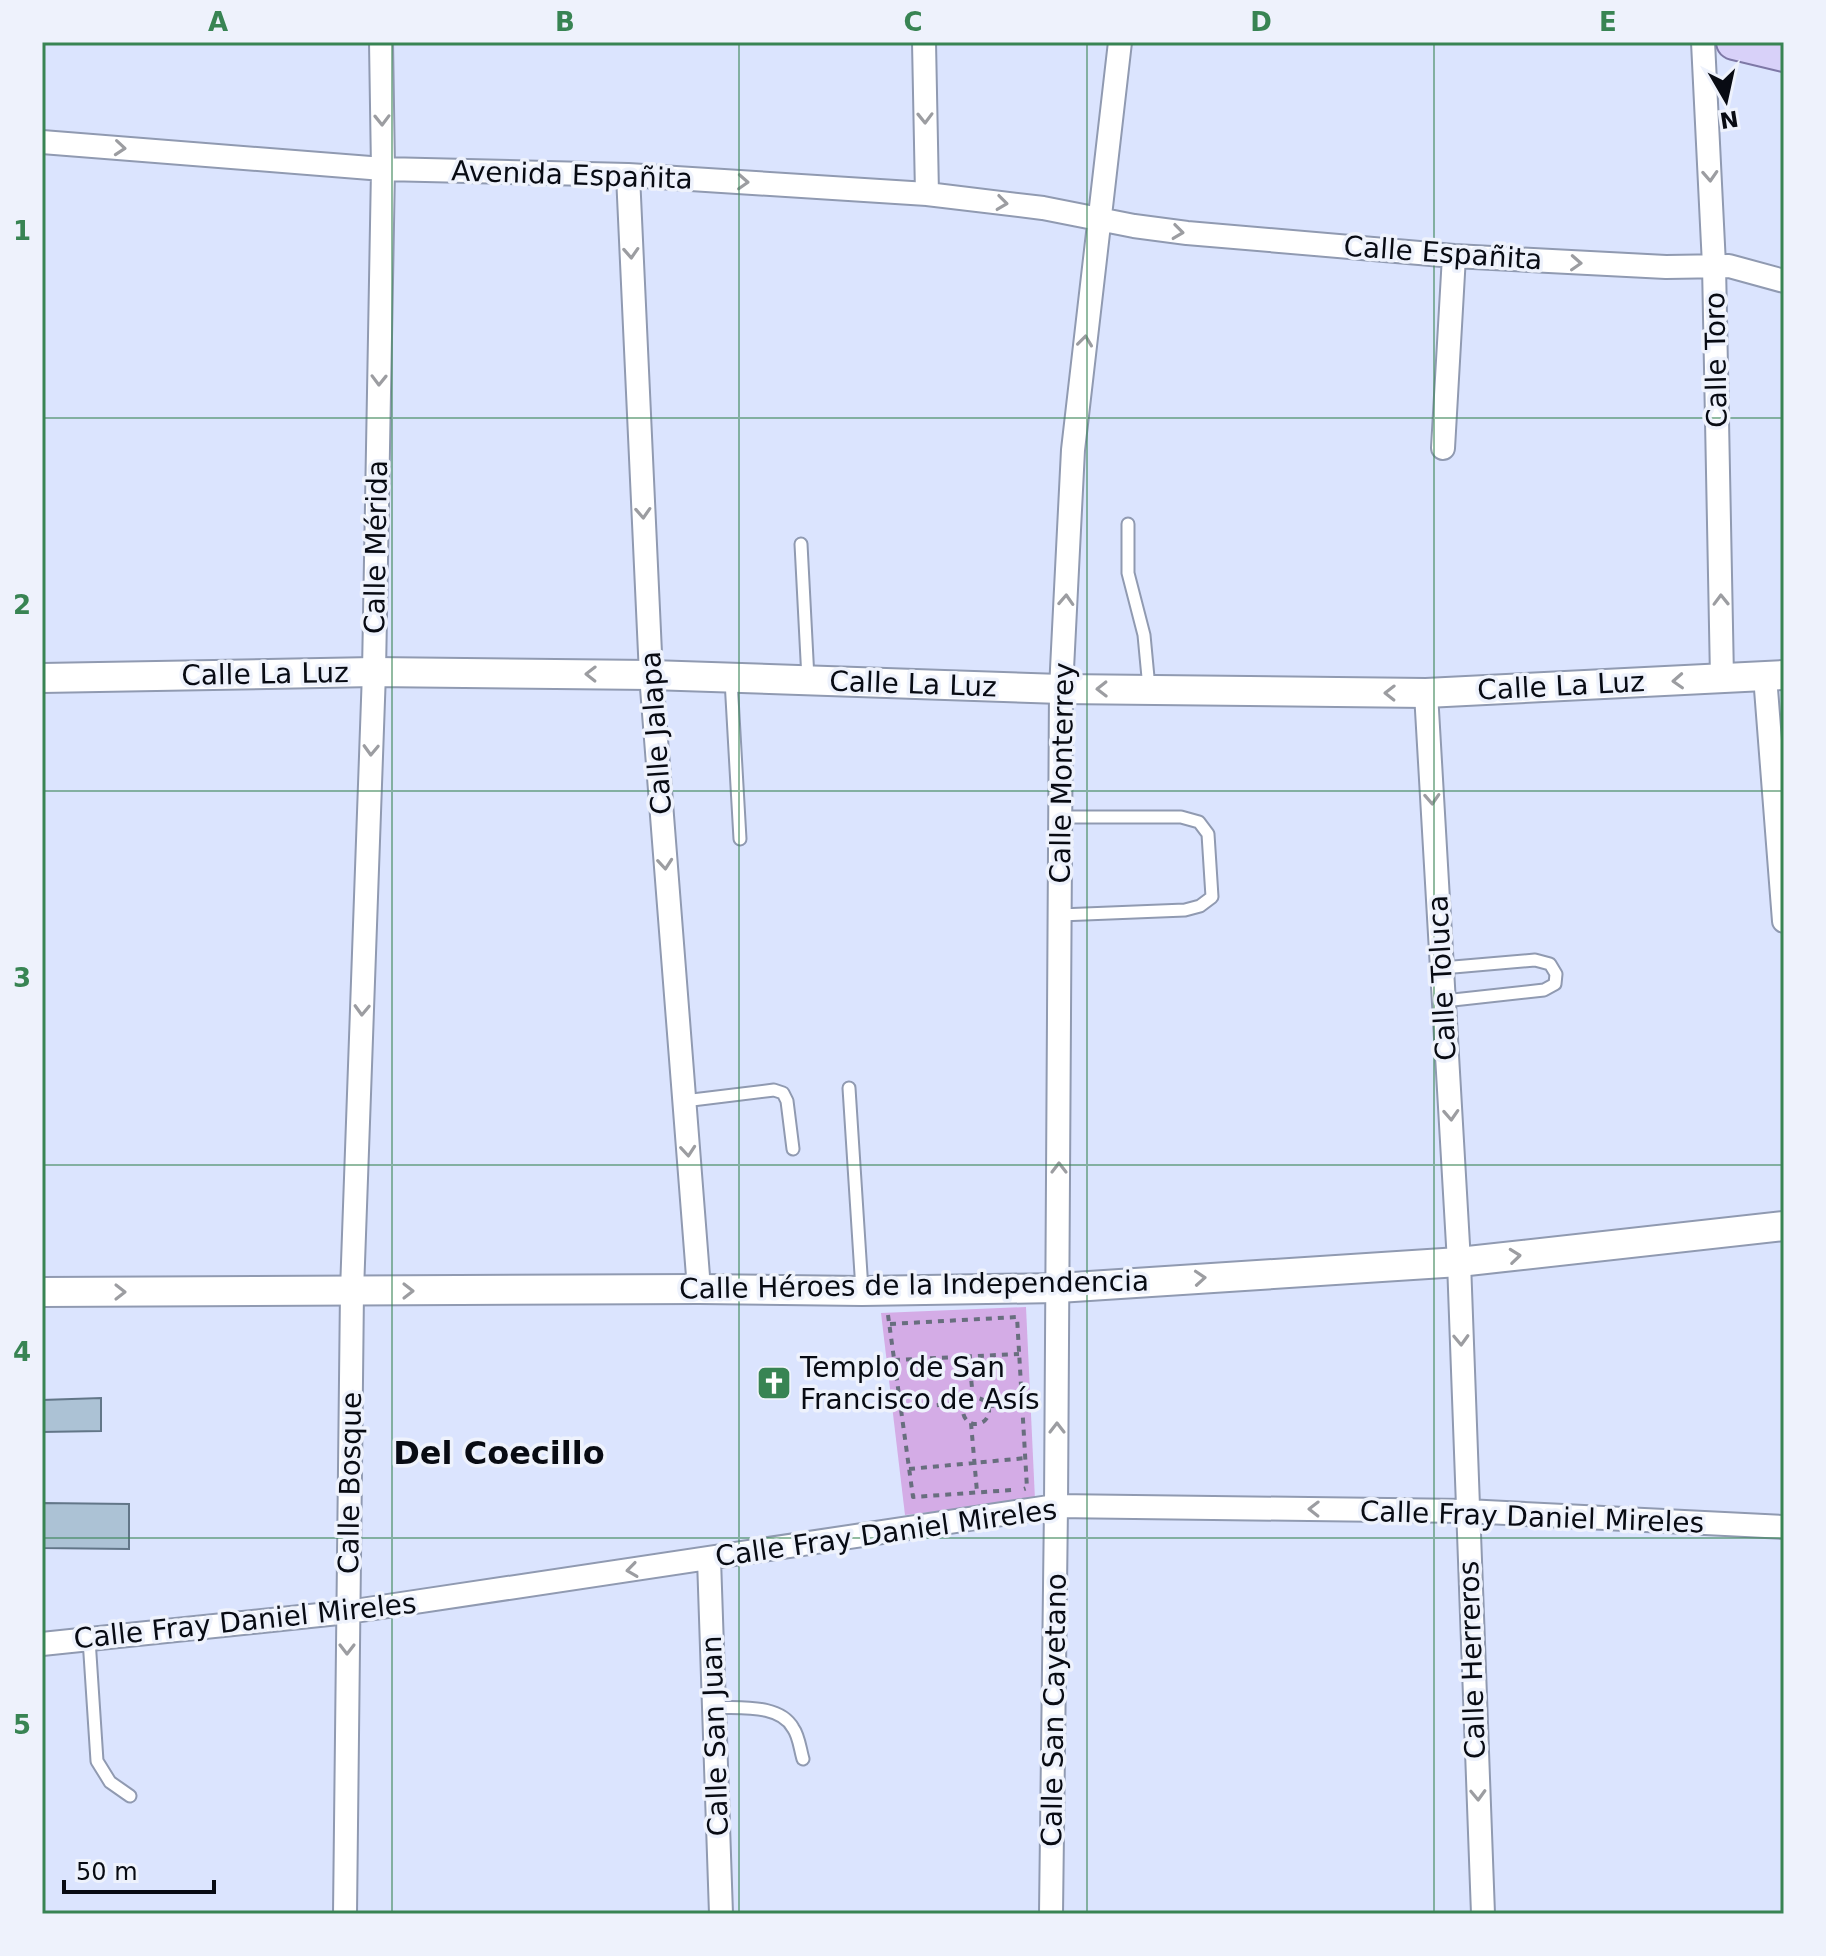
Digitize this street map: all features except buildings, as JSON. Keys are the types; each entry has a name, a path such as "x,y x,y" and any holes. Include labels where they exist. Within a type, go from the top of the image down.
{"main road":[{"path":"1734,42 1784,54"}],"street":[{"name":"Calle Mérida","path":"352,1291 374,672 383,169 381,42"},
{"path":"924,42 927,194"},
{"name":"Calle Monterrey","path":"1056,1506 1061,689 1073,450 1120,42"},
{"name":"Calle Toro","path":"1703,42 1714,265 1722,678"},
{"name":"Avenida Españita","path":"42,142 383,169 628,175 927,194 1043,208 1101,220"},
{"name":"Calle Jalapa","path":"628,175 651,675 699,1289"},
{"name":"Calle Españita","path":"1101,220 1187,233 1454,256 1654,266 1714,265 1748,269 1784,281"},
{"path":"1443,448 1454,256"},
{"name":"Calle La Luz","path":"42,678 374,672 651,675 1061,689 1426,693 1774,676"},
{"path":"1774,676 1784,921"},
{"name":"Calle Toluca","path":"1426,693 1459,1262"},
{"name":"Calle Héroes de la Independencia","path":"42,1292 1058,1288 1459,1262 1784,1226"},
{"name":"Calle Herreros","path":"1459,1262 1483,1914"},
{"name":"Calle Bosque","path":"345,1914 352,1291"},
{"name":"Calle Fray Daniel Mireles","path":"42,1644 348,1612 1056,1506 1466,1511 1784,1527"},
{"name":"Calle San Cayetano","path":"1051,1914 1056,1506"},
{"name":"Calle San Juan","path":"709,1559 721,1914"}],"lane":[{"path":"1128,524 1128,573 1144,635 1149,688"},
{"path":"801,544 808,680"},
{"path":"731,678 740,839"},
{"path":"1060,915 1185,910 1200,906 1212,897 1208,834 1199,822 1181,817 1061,817"},
{"path":"1442,968 1535,960 1550,964 1556,974 1555,984 1544,990 1444,1001"},
{"path":"849,1088 862,1291"},
{"path":"684,1101 774,1090 783,1093 787,1101 793,1149"},
{"path":"89,1639 97,1761 110,1782 130,1796"},
{"path":"714,1707 772,1711 795,1729 803,1759"}],"path":[{"path":"1017,1317 1027,1488 913,1497 894,1360 890,1324 1017,1317"},
{"path":"894,1360 1019,1354"},
{"path":"969,1357 973,1398"},
{"path":"901,1409 966,1402 973,1398 982,1400 988,1406 1022,1404"},
{"path":"966,1402 963,1414 971,1423 977,1492"},
{"path":"971,1423 979,1424 986,1419 988,1406"},
{"path":"909,1469 1026,1458"}],"shaded area":[{"path":"1026,1307 1035,1500 905,1515 881,1313"}],"place":[{"name":"Templo de San Francisco de Asís","path":"774,1383"}],"district":[{"name":"Del Coecillo","path":"499,1453"}]}
